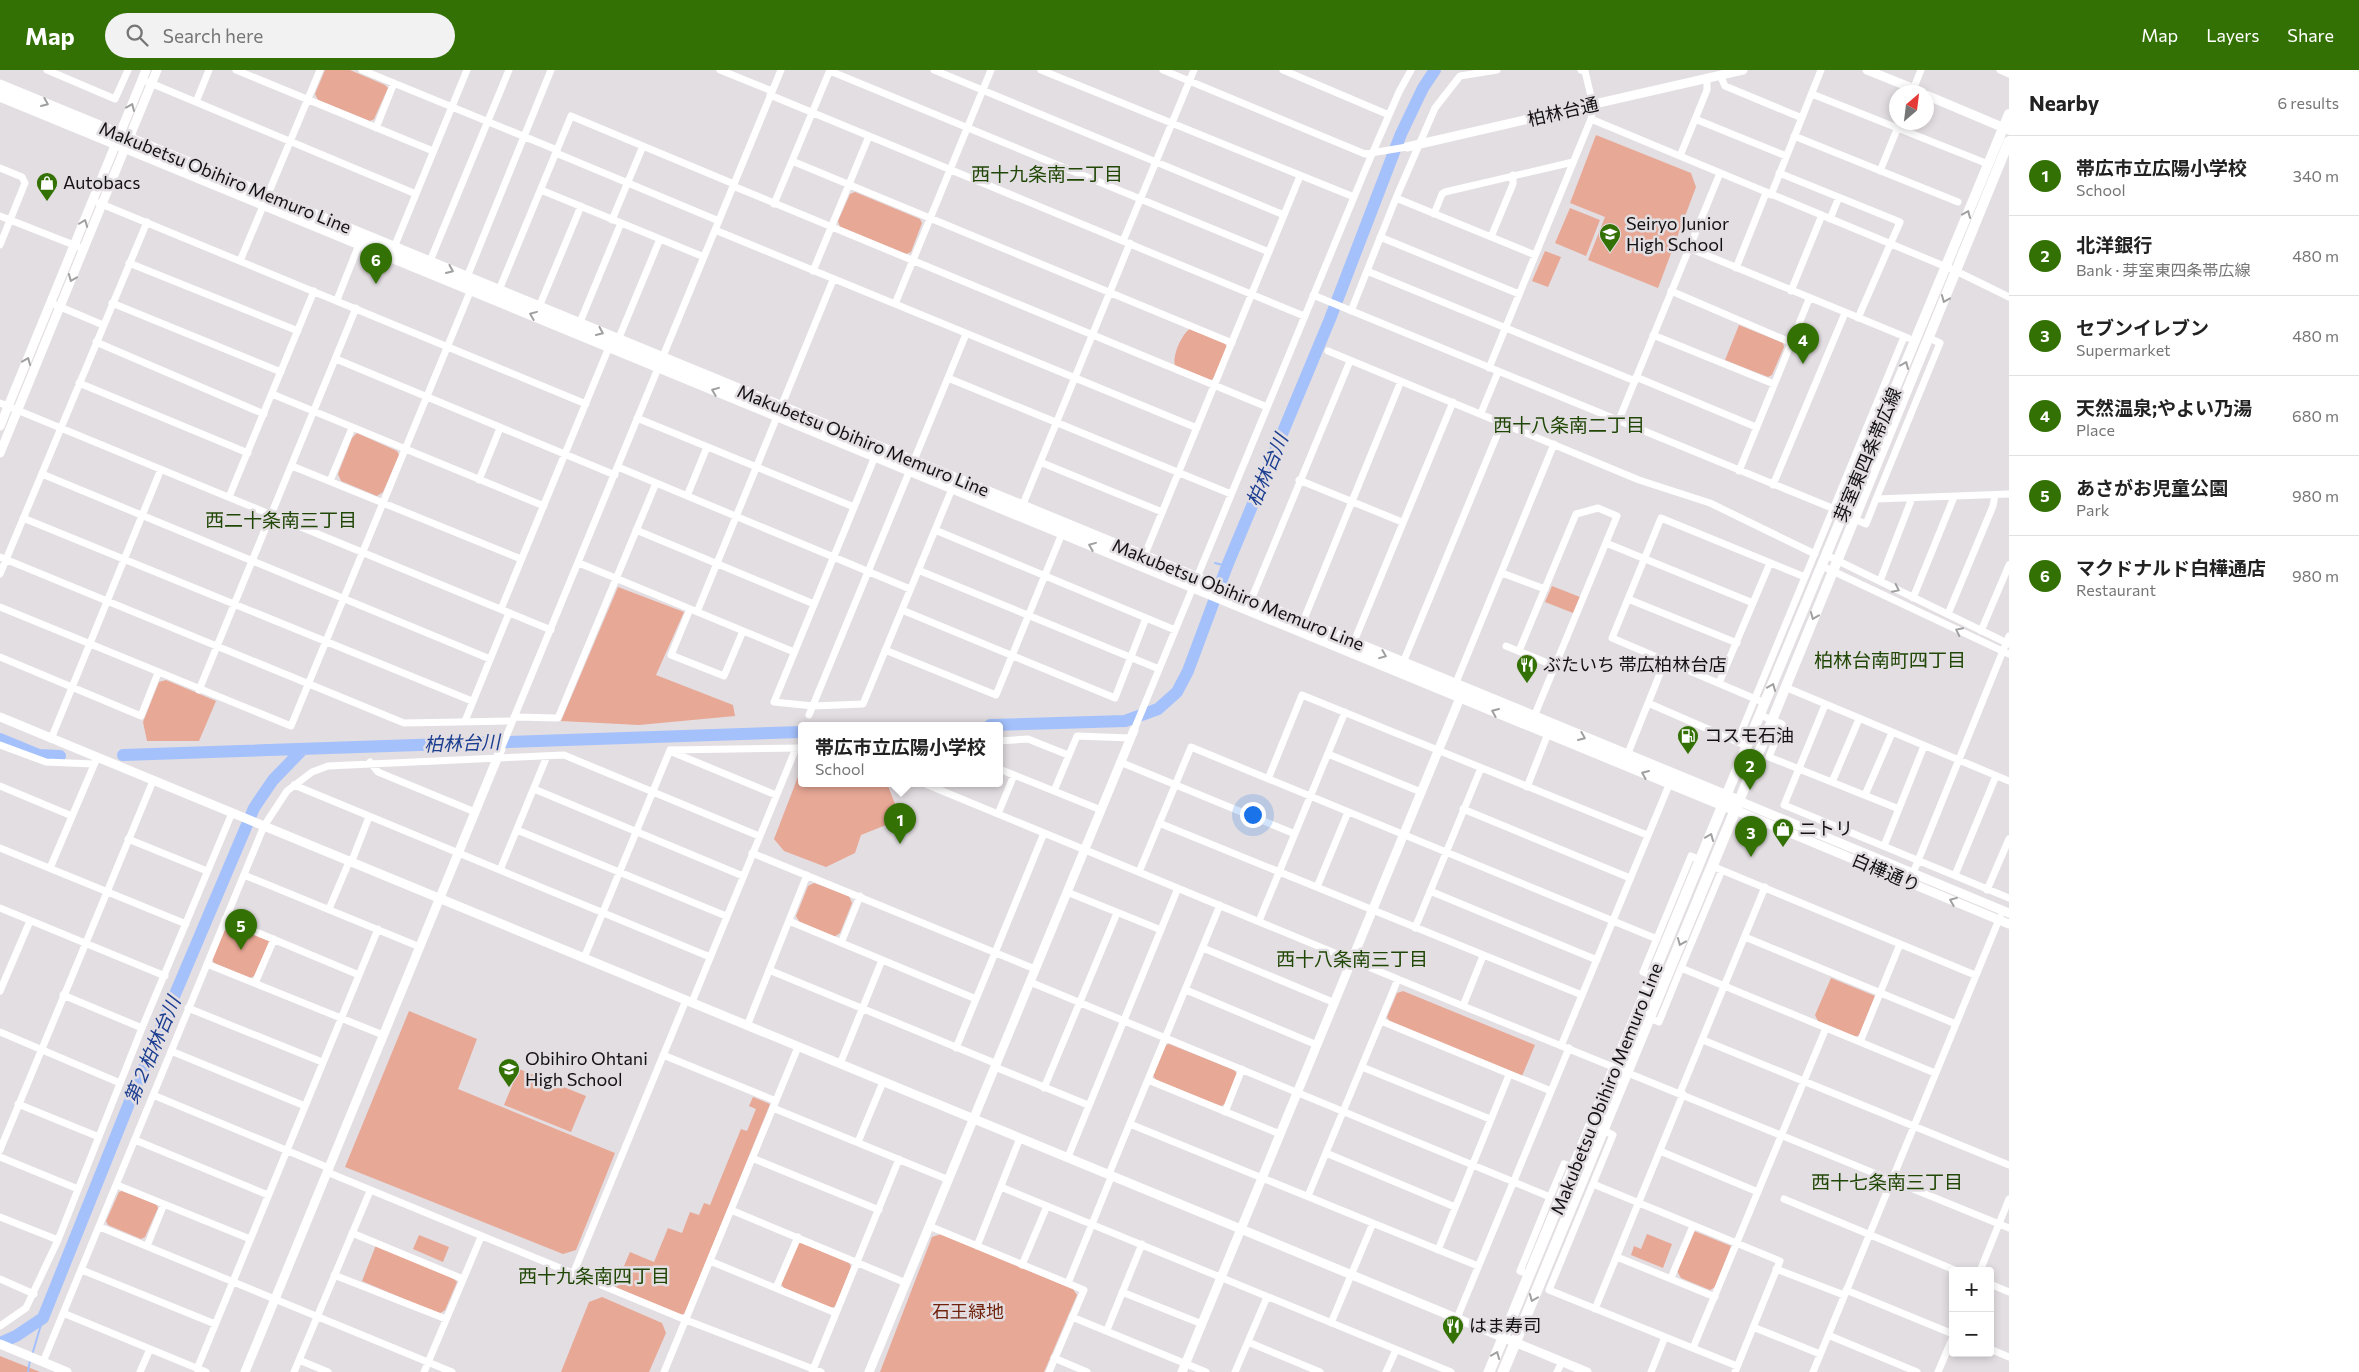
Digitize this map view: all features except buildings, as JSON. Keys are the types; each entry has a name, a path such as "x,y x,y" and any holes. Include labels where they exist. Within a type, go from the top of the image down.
{"main road":[{"name":"Makubetsu Obihiro Memuro Line","path":"0,85 122,141"},
{"name":"Makubetsu Obihiro Memuro Line","path":"0,96 122,141 471,283 614,344 1351,648 1460,690 1532,722 1737,806 1717,868 1702,905 1649,1018 1622,1070 1579,1171 1552,1253 1503,1372"},
{"name":"芽室東四条帯広線","path":"1725,801 1742,744 1760,715 1760,701 1822,566 1839,511 1878,430 1988,164 2006,129 2009,114"},
{"name":"芽室東四条帯広線","path":"1737,806 2009,141"},
{"name":"Makubetsu Obihiro Memuro Line","path":"393,252 430,261 471,283 499,290 539,307 578,328"},
{"name":"Makubetsu Obihiro Memuro Line","path":"1222,594 1250,600 1301,626"},
{"name":"Makubetsu Obihiro Memuro Line","path":"1625,760 1669,785 1725,801"},
{"name":"Makubetsu Obihiro Memuro Line","path":"1579,1171 1602,1130 1653,976 1725,801"},
{"name":"Makubetsu Obihiro Memuro Line","path":"1490,1372 1530,1275 1552,1253"}],"street":[{"path":"46,70 115,99 128,70"},
{"path":"0,453 103,204 146,70"},
{"path":"0,426 4,405 51,304 92,200 152,84 157,70"},
{"path":"196,102 209,70"},
{"path":"236,70 433,151"},
{"path":"240,260 320,70"},
{"path":"362,70 524,136 627,183 719,221"},
{"path":"393,252 467,70"},
{"path":"430,261 509,70"},
{"path":"0,607 199,690 291,726 448,346 524,136 551,70"},
{"path":"720,70 731,72 812,113 1304,316"},
{"path":"245,1372 780,70"},
{"path":"934,70 1284,215"},
{"path":"895,304 991,70"},
{"path":"1041,70 1354,197"},
{"path":"1163,70 1365,154 1372,154"},
{"path":"1020,511 1110,292 1140,199 1194,70"},
{"path":"1284,70 1389,115"},
{"path":"1351,311 1396,198 1435,108 1460,76 1497,70"},
{"path":"1489,368 1591,119 1593,105 1585,71 1581,70"},
{"name":"柏林台通","path":"1372,154 1419,145 1743,70"},
{"path":"1736,268 1779,173 1821,70"},
{"path":"1867,70 1902,85"},
{"path":"1917,85 1921,70"},
{"path":"2000,70 2009,74"},
{"path":"774,204 830,71 1269,252"},
{"path":"869,1372 1175,630 1199,585 1231,494 1407,71"},
{"path":"1720,75 1726,86 1802,118"},
{"path":"1680,156 1707,90 1707,79"},
{"path":"142,80 416,194"},
{"path":"376,128 394,83"},
{"path":"1812,94 1889,121"},
{"path":"1934,98 2006,129"},
{"path":"499,290 571,116 830,228 1267,407"},
{"path":"1591,119 1956,271 2009,297"},
{"path":"1695,119 1786,156"},
{"path":"1880,171 1897,130"},
{"path":"1910,130 1988,164"},
{"path":"813,271 869,136"},
{"path":"1794,136 1958,202"},
{"path":"612,220 643,146"},
{"path":"792,161 1232,343"},
{"path":"1434,214 1442,194 1445,192 1573,162"},
{"path":"0,168 22,177 25,184 0,245"},
{"path":"1618,422 1720,173"},
{"path":"1779,173 1900,222 1858,318"},
{"path":"1491,237 1513,184 1513,175"},
{"path":"1142,561 1300,176"},
{"path":"541,190 704,258"},
{"path":"1396,198 1535,255"},
{"path":"1830,219 1839,198"},
{"path":"92,200 586,404"},
{"path":"539,307 580,206"},
{"path":"0,216 84,249"},
{"path":"1791,290 1822,216"},
{"path":"0,574 3,558 42,474 146,222"},
{"path":"578,328 621,223"},
{"path":"715,230 1197,428"},
{"path":"1380,237 1519,294"},
{"path":"337,300 362,239"},
{"path":"501,609 586,404 660,239"},
{"path":"1689,248 1915,341"},
{"path":"129,264 298,332"},
{"path":"1367,272 1756,427"},
{"path":"743,631 724,676 671,654 716,564 833,280"},
{"path":"229,497 314,291"},
{"path":"1671,291 1790,342"},
{"path":"1313,295 1618,422 1839,511"},
{"path":"1739,471 1809,299"},
{"path":"112,303 281,372"},
{"path":"51,304 103,325"},
{"path":"199,690 356,308"},
{"path":"1773,485 1845,313"},
{"path":"809,715 966,334"},
{"path":"1654,335 1774,384"},
{"path":"1648,703 1742,744 1760,701 1805,577 1815,554 1839,511 1868,426 1904,337"},
{"path":"1854,519 1866,524 1940,343 1929,338"},
{"path":"96,342 264,414"},
{"path":"1328,352 1640,480 1710,503 1815,554"},
{"path":"336,359 615,475"},
{"path":"1250,600 1350,361"},
{"path":"1481,414 1498,372"},
{"path":"948,378 1231,494"},
{"path":"1301,626 1401,381"},
{"path":"80,383 248,453"},
{"path":"272,394 544,506"},
{"path":"1351,648 1453,402"},
{"path":"4,405 551,630"},
{"path":"637,418 854,507"},
{"path":"1400,667 1502,422"},
{"path":"1868,426 1889,435"},
{"path":"330,481 352,428"},
{"path":"479,480 500,428"},
{"path":"1184,1368 1438,750 1502,573 1554,444"},
{"path":"687,496 707,448"},
{"path":"877,452 774,702 813,706 863,704 954,484"},
{"path":"1040,462 1162,512"},
{"path":"292,466 521,559"},
{"path":"618,467 910,589"},
{"path":"51,739 161,469"},
{"path":"42,474 490,659"},
{"path":"1299,480 1402,522"},
{"path":"3,558 404,723 558,718 656,483"},
{"path":"1876,499 2009,494"},
{"path":"1948,614 1993,506 1995,495"},
{"path":"1913,598 1954,497"},
{"path":"1880,581 1912,498"},
{"path":"1519,652 1576,514 1598,508 1617,516 1532,722"},
{"path":"23,518 472,701"},
{"path":"1760,701 1612,638 1661,518 1805,577"},
{"path":"885,650 996,695 1030,616 1064,529"},
{"path":"636,530 814,604"},
{"path":"935,530 1175,630"},
{"path":"1606,543 1753,603"},
{"path":"1826,555 1981,631 2008,641 2006,653 1959,760 1913,873"},
{"path":"578,563 794,652"},
{"path":"1719,683 1770,563"},
{"path":"1981,631 2009,565"},
{"path":"1822,566 2006,653"},
{"path":"918,570 1159,669"},
{"path":"1502,573 1545,590"},
{"path":"1628,599 1736,643"},
{"path":"902,610 1115,698 1146,618"},
{"path":"465,721 509,613"},
{"path":"1506,646 1555,666"},
{"path":"0,657 141,716 158,673"},
{"path":"1625,760 1665,660"},
{"path":"1785,687 2009,781"},
{"path":"1268,779 1302,695 1648,835"},
{"path":"1825,705 1784,805 2009,898"},
{"path":"1259,921 1345,712"},
{"path":"1760,715 1782,724 1769,757 1899,809"},
{"path":"0,717 95,761 153,781 236,815 1586,1372"},
{"path":"1832,782 1859,719"},
{"path":"1527,787 1550,729"},
{"path":"1865,795 1892,733"},
{"path":"1054,791 1077,736 1132,734"},
{"path":"1003,741 1028,739 1068,755"},
{"path":"0,745 46,762 95,761"},
{"path":"1884,846 1924,746"},
{"path":"1139,872 1191,747 1445,854 1656,939"},
{"path":"670,750 798,748"},
{"path":"584,958 670,750"},
{"path":"670,750 776,795"},
{"path":"573,1274 663,1055 710,957 776,795 798,750"},
{"path":"1328,754 1421,792"},
{"path":"43,1362 244,875 260,825 294,785 312,772 328,766 370,762 564,755 759,836"},
{"path":"500,870 547,756"},
{"path":"50,868 95,761"},
{"path":"370,762 378,772 475,812"},
{"path":"1120,762 1295,834"},
{"path":"1415,928 1481,768"},
{"path":"1003,771 1101,810"},
{"path":"998,814 1014,775"},
{"path":"1955,876 1996,776"},
{"path":"0,1150 153,781"},
{"path":"294,785 710,957"},
{"path":"1457,1318 1551,1091 1582,995 1669,785"},
{"path":"0,786 72,816"},
{"path":"933,787 1463,1006 2009,1228"},
{"path":"534,789 743,876"},
{"name":"白樺通り","path":"1737,806 1913,873 2006,911"},
{"name":"白樺通り","path":"1737,806 2009,924"},
{"path":"1464,809 1630,878"},
{"path":"1317,887 1348,812"},
{"path":"0,1326 26,1308 34,1294 58,1240 207,871 236,815"},
{"path":"329,909 369,817"},
{"path":"1159,823 1582,995"},
{"path":"517,830 726,916"},
{"path":"956,1048 1044,834"},
{"path":"128,839 207,871"},
{"path":"1987,890 2009,839"},
{"path":"0,848 186,924"},
{"path":"752,853 1035,969"},
{"path":"1665,981 1643,972 1690,856 1700,860"},
{"path":"1717,868 1975,975"},
{"path":"244,875 420,947"},
{"path":"747,1026 808,875"},
{"path":"1595,1309 1765,887"},
{"path":"1068,1157 1178,888"},
{"path":"1430,891 1597,960"},
{"path":"1067,892 1161,930"},
{"path":"841,942 860,896"},
{"path":"1649,1018 1659,1022 1681,968 1702,905 1685,898"},
{"path":"1068,1283 1130,1124 1220,905"},
{"path":"0,908 165,976"},
{"path":"1812,1372 1998,920 2006,911"},
{"path":"1044,1088 1117,913"},
{"path":"225,919 359,975"},
{"path":"0,991 30,921"},
{"path":"789,922 976,999"},
{"path":"198,1369 340,1018 378,930"},
{"path":"1744,936 1956,1024"},
{"path":"255,983 274,939"},
{"path":"1860,1042 1900,944"},
{"path":"1203,948 1335,1003"},
{"path":"1463,1006 1483,956"},
{"path":"840,1064 882,960"},
{"path":"207,964 383,1035"},
{"path":"1681,968 1934,1073"},
{"path":"0,970 8,973"},
{"path":"769,970 1088,1105"},
{"path":"1308,1196 1398,979"},
{"path":"1030,982 1550,1196"},
{"path":"1186,990 1317,1045"},
{"path":"63,995 142,1028"},
{"path":"188,1008 322,1062"},
{"path":"1381,1021 1551,1091"},
{"path":"1693,1348 1826,1028"},
{"path":"0,1032 120,1083"},
{"path":"1703,1040 2009,1165"},
{"path":"664,1372 798,1047"},
{"path":"171,1052 304,1106"},
{"path":"663,1055 858,1142 949,1180"},
{"path":"1362,1067 1490,1119"},
{"path":"1225,1112 1242,1069"},
{"path":"1438,1250 1509,1075"},
{"path":"1148,1080 1280,1134"},
{"path":"858,1142 883,1082"},
{"path":"153,1095 286,1150 370,1191 686,1320 821,1372"},
{"path":"18,1104 99,1137"},
{"path":"1130,1124 1478,1266"},
{"path":"1592,1184 1780,1261 1736,1369 1693,1348 1549,1290 1552,1253 1592,1184 1613,1135 1602,1130"},
{"path":"977,1246 1020,1138"},
{"path":"135,1140 268,1195"},
{"path":"1660,1151 1758,1192"},
{"path":"1326,1153 1455,1207"},
{"path":"0,1157 78,1189"},
{"path":"752,1158 879,1210"},
{"path":"812,1370 899,1159"},
{"path":"1530,1275 1520,1271 1564,1164 1579,1171"},
{"path":"117,1185 250,1238"},
{"path":"1001,1187 1396,1350 1437,1369 1451,1372"},
{"path":"294,1372 370,1191"},
{"path":"1784,1199 1949,1267"},
{"path":"1982,1267 2009,1199"},
{"path":"147,1246 164,1204"},
{"path":"1022,1264 1047,1206"},
{"path":"731,1210 906,1283"},
{"path":"0,1217 58,1240"},
{"path":"1331,1323 1373,1223"},
{"path":"929,1226 1084,1290 1049,1372"},
{"path":"1671,1278 1693,1226"},
{"path":"100,1227 452,1372"},
{"path":"352,1233 463,1279"},
{"path":"424,1372 481,1236"},
{"path":"776,1288 798,1237"},
{"path":"1106,1330 1142,1244"},
{"path":"1616,1257 1715,1296"},
{"path":"710,1261 836,1313"},
{"path":"1776,1269 1845,1293 1949,1333"},
{"path":"82,1270 215,1324"},
{"path":"334,1275 446,1319"},
{"path":"0,1279 34,1294"},
{"path":"1994,1286 2009,1292"},
{"path":"1122,1292 1202,1324"},
{"path":"1235,1372 1267,1297"},
{"path":"64,1313 206,1372"},
{"path":"1072,1317 1106,1330 1184,1368 1206,1372"},
{"path":"1753,1327 1820,1354"},
{"path":"1828,1335 1917,1372"},
{"path":"1651,1372 1665,1337"},
{"path":"1248,1342 1320,1372"},
{"path":"0,1344 67,1372"},
{"path":"1938,1372 1949,1345"},
{"path":"140,1372 150,1349"},
{"path":"1386,1372 1396,1350"},
{"path":"1994,1351 2009,1357"},
{"path":"1054,1358 1087,1372"},
{"path":"299,1360 328,1372"},
{"path":"1557,1372 1562,1362"}],"green space":[{"path":"325,70 350,70 388,88 374,119 370,121 318,100 315,94"},
{"path":"1596,135 1691,173 1696,187 1658,288 1588,260 1605,217 1570,203"},
{"path":"855,192 920,219 922,223 911,252 906,254 840,227 838,221 850,194"},
{"path":"1570,208 1600,220 1586,256 1555,243"},
{"path":"1545,251 1561,257 1548,287 1532,281"},
{"path":"1739,325 1783,343 1784,347 1772,375 1768,377 1725,360"},
{"path":"1191,328 1224,342 1227,347 1214,378 1211,380 1175,366 1174,362 1178,345"},
{"path":"357,433 397,451 399,455 383,492 377,496 341,481 338,474 352,438"},
{"path":"1552,586 1580,597 1573,613 1545,602"},
{"path":"618,587 684,612 656,675 733,705 735,716 639,725 561,721"},
{"path":"166,680 216,701 199,741 147,741 143,722 159,682"},
{"path":"798,777 798,787 888,787 901,819 861,835 855,853 826,867 784,851 774,839"},
{"path":"814,883 849,896 852,903 840,933 834,937 800,923 796,916 808,886"},
{"path":"231,926 270,941 254,976 250,978 214,963 212,959 223,932"},
{"path":"1831,978 1875,996 1859,1035 1855,1037 1819,1023 1815,1015"},
{"path":"1403,991 1535,1045 1522,1076 1391,1024 1387,1017 1397,993"},
{"path":"409,1011 477,1039 458,1089 615,1153 576,1250 563,1254 345,1167"},
{"path":"1169,1044 1234,1070 1237,1074 1225,1104 1221,1106 1158,1082 1153,1076 1166,1045"},
{"path":"519,1069 586,1096 571,1132 504,1105"},
{"path":"753,1097 770,1104 685,1313 681,1315 615,1287 630,1252 654,1262 668,1228 682,1233 690,1212 699,1215 704,1203 710,1205 741,1129 747,1131 756,1109 749,1106"},
{"path":"122,1191 156,1204 158,1208 145,1237 141,1239 108,1225 106,1221 119,1192"},
{"path":"1694,1231 1731,1246 1715,1287 1710,1290 1681,1278 1677,1271"},
{"name":"石王緑地","path":"941,1234 1073,1289 1077,1295 1044,1372 880,1372 932,1237"},
{"path":"1647,1234 1672,1244 1663,1268 1631,1255 1634,1246 1641,1249"},
{"path":"419,1235 449,1247 443,1262 413,1249"},
{"path":"798,1242 849,1262 851,1267 836,1306 831,1308 784,1288 781,1284"},
{"path":"376,1245 452,1277 457,1282 445,1310 439,1314 362,1281"},
{"path":"602,1297 662,1323 666,1333 649,1372 561,1372 589,1302"},
{"path":"0,1356 40,1372 0,1372"}],"waterway":[{"name":"柏林台川","path":"1003,725 1125,721 1158,709 1177,692 1188,671 1227,566 1330,319 1401,134 1423,88 1435,70"},
{"path":"1215,563 1227,566"},
{"name":"柏林台川","path":"123,755 798,732"},
{"name":"柏林台川","path":"0,739 39,755 60,756"},
{"name":"第２柏林台川","path":"0,1343 16,1336 43,1318 134,1091 254,808 273,780 303,749"},
{"path":"32,1355 43,1318"},
{"path":"28,1372 30,1360"}],"place":[{"name":"Autobacs","path":"47,202"},
{"name":"Seiryo Junior High School","path":"1610,253"},
{"name":"マクドナルド白樺通店","path":"376,284"},
{"name":"天然温泉;やよい乃湯","path":"1803,364"},
{"name":"ぶたいち 帯広柏林台店","path":"1527,684"},
{"name":"コスモ石油","path":"1688,755"},
{"name":"北洋銀行","path":"1750,790"},
{"name":"帯広市立広陽小学校","path":"900,844"},
{"name":"ニトリ","path":"1783,848"},
{"name":"セブンイレブン","path":"1751,857"},
{"name":"あさがお児童公園","path":"241,950"},
{"name":"Obihiro Ohtani High School","path":"509,1088"},
{"name":"はま寿司","path":"1453,1345"}],"district":[{"name":"西十九条南二丁目","path":"1047,174"},
{"name":"西十八条南二丁目","path":"1569,425"},
{"name":"西二十条南三丁目","path":"281,520"},
{"name":"柏林台南町四丁目","path":"1890,660"},
{"name":"西十八条南三丁目","path":"1352,959"},
{"name":"西十七条南三丁目","path":"1887,1182"},
{"name":"西十九条南四丁目","path":"594,1276"}]}
